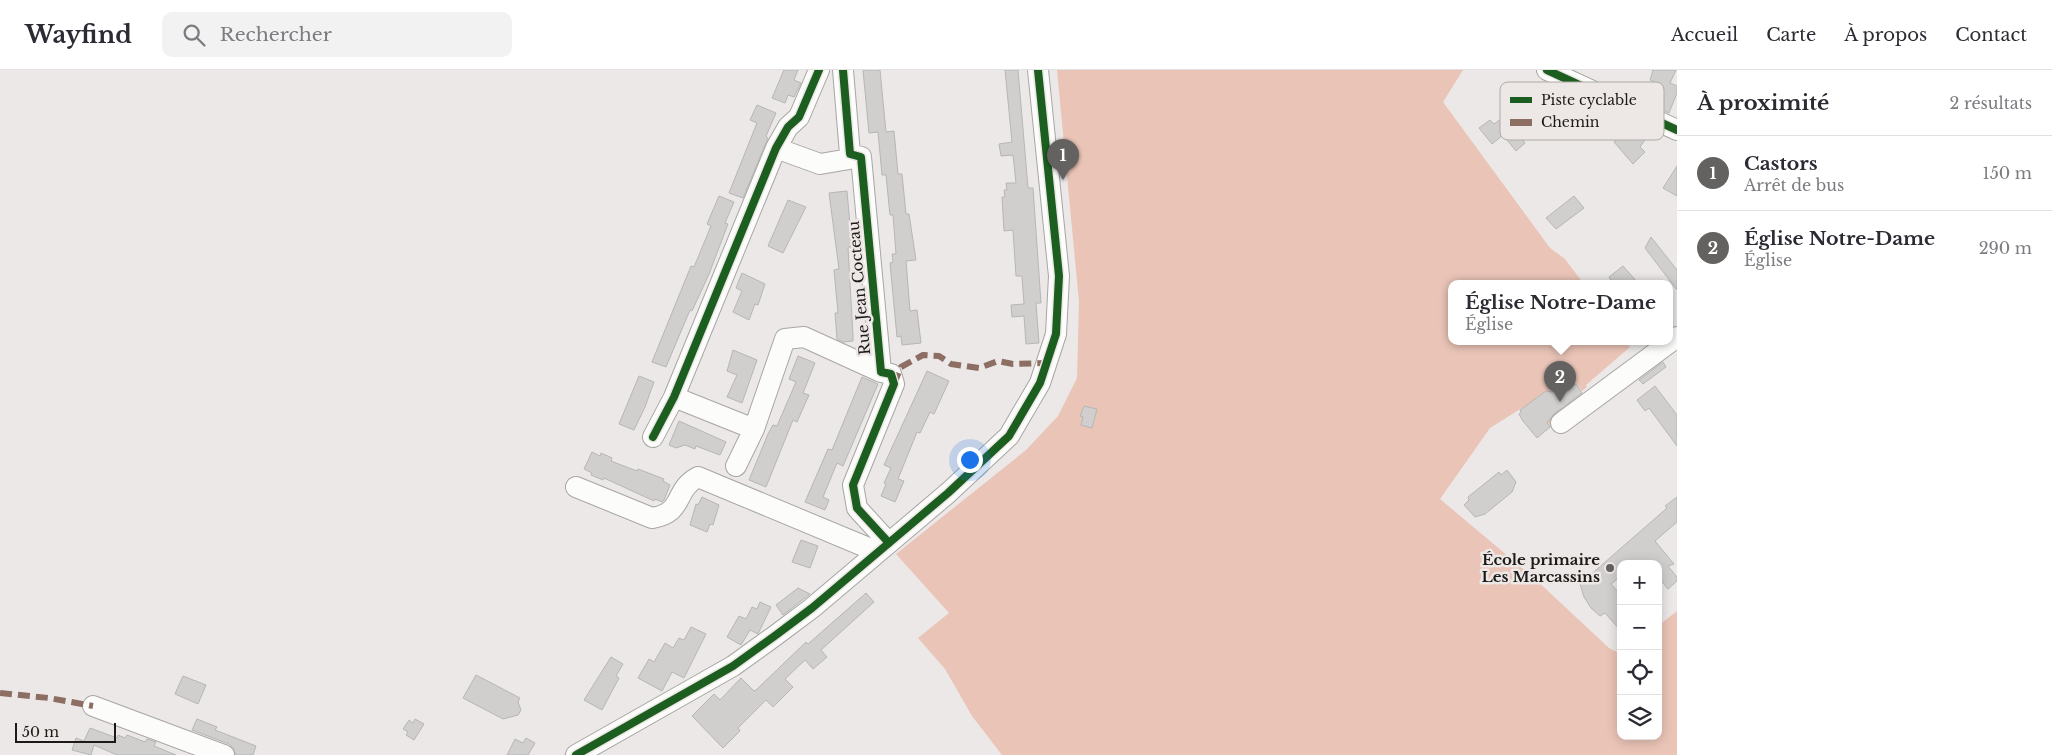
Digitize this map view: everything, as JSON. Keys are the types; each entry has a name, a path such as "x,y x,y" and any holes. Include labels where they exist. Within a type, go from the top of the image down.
{"street":[{"path":"653,436 674,397 776,148 788,127 799,117 819,70"},
{"path":"843,70 850,154 861,157"},
{"path":"576,755 733,666 812,608 948,493 1009,436 1040,383 1056,334 1058,276 1038,70"},
{"path":"1547,70 1573,82"},
{"path":"1664,124 1677,130"},
{"path":"776,148 820,164 861,157"},
{"name":"Rue Jean Cocteau","path":"861,157 881,372"},
{"name":"Rue Jean Cocteau","path":"736,466 754,429 785,339 804,337 881,372 891,374 894,384 853,485 856,508 884,548"},
{"path":"1561,423 1666,345"},
{"path":"674,397 754,429"},
{"path":"576,487 652,518 664,516 674,508 687,482 698,477 884,548"},
{"path":"93,706 224,755"}],"shaded area":[{"path":"1057,70 1463,70 1443,102 1550,248 1565,259 1581,280 1448,280 1448,345 1628,345 1630,347 1586,385 1587,387 1582,391 1576,383 1572,387 1568,386 1557,393 1544,391 1563,419 1553,428 1525,406 1490,428 1440,499 1533,577 1609,648 1617,652 1617,740 1662,740 1662,623 1677,611 1677,755 1002,755 972,716 945,669 918,638 949,613 896,554 1026,450 1058,416 1077,378 1079,302"}],"building":[{"path":"784,70 798,70 794,80 801,83 794,97 788,95 785,103 772,98"},
{"path":"863,70 880,70 886,132 894,131 898,174 902,174 906,214 909,214 916,260 906,261 910,311 917,310 921,343 902,345 901,336 897,337 890,263 893,262 892,254 896,254 893,215 890,215 886,175 882,175 878,132 869,133"},
{"path":"1005,70 1018,70 1028,188 1033,188 1041,303 1036,303 1039,343 1026,344 1024,316 1012,317 1011,305 1024,304 1022,276 1016,276 1013,230 1004,231 1002,197 1005,197 1004,190 1007,190 1006,183 1016,183 1013,155 1001,156 999,144 1012,142"},
{"path":"1653,70 1676,70 1670,83 1677,86 1677,93 1669,113 1664,111 1664,82 1650,80"},
{"path":"757,105 776,113 766,136 768,138 743,198 729,193 757,123 750,120"},
{"path":"1490,120 1494,124 1500,120 1500,137 1492,144 1479,128"},
{"path":"1507,140 1523,140 1525,143 1516,151"},
{"path":"1616,140 1645,140 1640,147 1645,152 1633,164 1614,142"},
{"path":"1677,166 1677,196 1663,188"},
{"path":"847,191 852,247 848,247 853,341 843,342 837,339 835,313 838,313 834,270 839,269 829,193"},
{"path":"719,196 734,202 725,223 728,224 709,274 692,311 690,310 666,367 652,362 691,266 694,267 711,226 707,224"},
{"path":"1574,196 1584,208 1556,229 1546,218"},
{"path":"788,200 806,207 783,253 768,246"},
{"path":"1651,237 1677,270 1677,290 1673,285 1673,280 1669,280 1645,248"},
{"path":"1623,266 1635,280 1611,280 1609,277"},
{"path":"742,273 765,284 758,305 755,304 749,320 733,312 742,291 736,288"},
{"path":"733,350 757,360 742,403 727,397 737,375 727,371"},
{"path":"798,356 815,363 803,393 809,395 797,422 793,420 766,487 749,480 768,434 773,425 777,426 796,382 789,379"},
{"path":"1663,362 1666,367 1643,384 1639,380"},
{"path":"927,371 949,381 934,414 930,412 920,433 917,432 898,479 904,481 895,502 881,496 886,484 884,483 891,468 884,465"},
{"path":"639,376 654,382 634,430 619,424"},
{"path":"862,377 878,384 843,466 837,463 823,497 829,500 825,510 805,502 828,449 832,450"},
{"path":"1576,384 1582,393 1554,414 1547,423 1550,427 1537,438 1523,421 1519,414 1520,410 1546,391 1552,392"},
{"path":"1655,386 1677,415 1677,446 1649,408 1645,411 1637,400"},
{"path":"1084,406 1097,409 1092,428 1081,425 1083,417 1080,416"},
{"path":"679,421 726,442 720,455 696,446 695,449 685,445 676,448 669,445"},
{"path":"592,452 600,456 601,453 612,458 611,461 664,479 663,481 670,485 664,500 662,502 655,499 654,501 604,478 603,480 591,475 592,473 584,469"},
{"path":"1507,470 1516,482 1512,492 1485,514 1475,517 1464,505 1469,500 1468,497 1499,472 1501,475"},
{"path":"702,497 719,505 713,525 710,524 707,532 690,525 696,504 698,505"},
{"name":"École primaire Les Marcassins","path":"1677,497 1677,522 1655,541 1674,564 1668,566 1677,577 1677,581 1668,589 1662,582 1662,560 1617,560 1617,579 1611,584 1617,591 1617,626 1605,613 1600,616 1591,608 1584,597 1580,584 1667,508 1665,506"},
{"path":"801,540 818,546 810,568 792,562"},
{"path":"798,588 810,594 783,615 776,605"},
{"path":"866,593 874,602 821,650 827,657 813,669 805,660 785,679 793,687 773,707 766,700 738,728 740,731 723,748 692,716 714,694 720,700 741,678 754,691 756,690 806,642 808,644"},
{"path":"760,602 771,607 758,634 750,630 741,645 727,637 739,616 746,619 752,607 757,609"},
{"path":"691,627 706,634 684,678 672,672 662,691 638,678 649,659 654,662 665,643 673,648 679,638 684,640"},
{"path":"611,657 623,664 616,676 619,678 602,710 584,700"},
{"path":"476,675 520,698 518,702 521,710 518,715 503,719 463,698"},
{"path":"183,676 206,685 198,704 175,694"},
{"path":"197,719 217,727 215,730 256,746 253,755 236,755 229,744 192,730"},
{"path":"415,719 424,724 414,740 406,735 408,732 403,729 409,720 413,723"},
{"path":"90,728 117,738 118,735 125,738 127,735 145,742 147,739 156,742 154,746 176,755 117,755 94,745 91,755 72,750 76,738 84,741"},
{"path":"526,738 535,743 528,755 507,755 515,739 523,743"}],"marked path":[{"path":"894,384 901,367 923,355 939,356 951,364 979,368 998,361 1013,364 1047,363"},
{"path":"0,693 49,698 93,706"}],"cycle path":[{"path":"653,437 674,397 776,148 788,127 799,117 819,70"},
{"path":"843,70 850,154 861,157 881,372 891,374 894,384 853,485 857,508 889,543"},
{"path":"576,755 733,666 776,635 812,608 948,493 1009,436 1040,383 1056,334 1059,276 1038,70"},
{"path":"1547,70 1573,82"},
{"path":"1664,124 1677,130"}],"place":[{"name":"Castors","path":"1063,180"},
{"name":"Église Notre-Dame","path":"1560,402"},
{"name":"École primaire Les Marcassins","path":"1610,568"}]}
